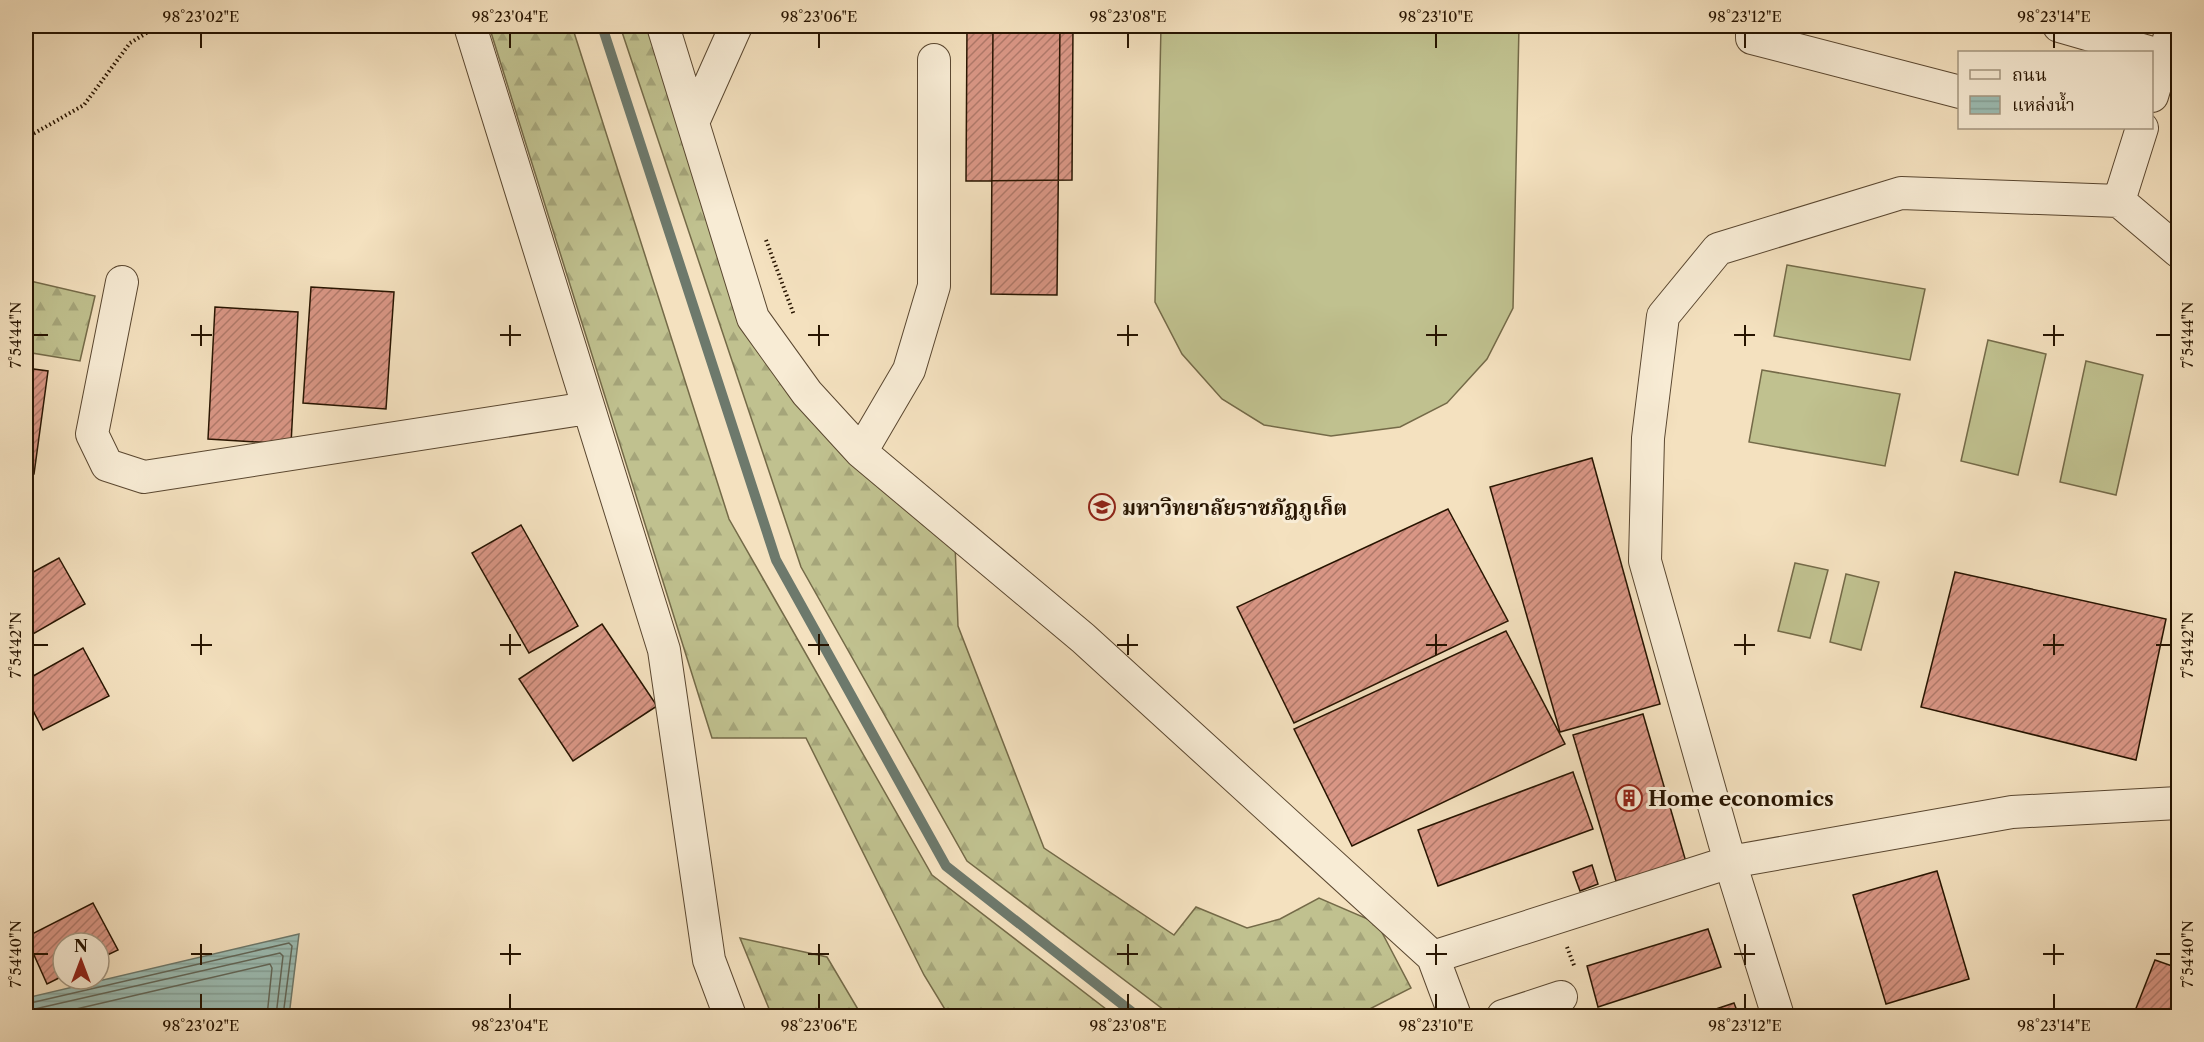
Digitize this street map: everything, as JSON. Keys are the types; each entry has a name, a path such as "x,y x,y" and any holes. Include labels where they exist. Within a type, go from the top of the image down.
{"lane":[{"path":"470,26 664,650 709,960 730,1017"},
{"path":"663,26 694,120 753,318 807,393 861,452 1083,638 1433,957 1455,1017"},
{"path":"694,120 736,26"},
{"path":"1752,26 1752,38 1958,92"},
{"path":"2153,75 2155,54 2173,26"},
{"path":"2063,35 2140,51"},
{"path":"861,452 909,370 934,286 934,60"},
{"path":"2119,201 2142,129"},
{"path":"1778,1017 1730,862 1644,561 1648,438 1663,316 1718,249 1901,193 2119,201 2178,251"},
{"path":"122,282 92,434 107,465 144,477 588,408"},
{"path":"1433,957 1730,862 2012,812 2178,803"},
{"path":"1503,1017 1570,988"}],"path":[{"path":"26,138 84,105 130,43 158,26"},
{"path":"763,232 797,322"},
{"path":"1556,918 1570,988"}],"green space":[{"path":"489,26 572,26 729,519 932,875 1115,1016 949,1016 924,975 806,738 712,738"},
{"path":"620,26 650,26 742,324 955,543 958,626 1044,848 1174,935 1196,907 1247,928 1280,919 1319,898 1377,923 1411,988 1356,1016 1172,1016 967,861 801,567"},
{"path":"1161,26 1519,26 1513,308 1487,359 1447,403 1400,427 1331,436 1264,425 1222,399 1182,354 1155,302"},
{"path":"1787,265 1925,289 1910,360 1774,336"},
{"path":"26,280 95,296 80,361 26,352"},
{"path":"1988,340 2046,354 2018,475 1961,461"},
{"path":"2086,361 2143,375 2116,495 2060,482"},
{"path":"1762,370 1900,394 1885,466 1749,442"},
{"path":"1795,563 1828,570 1810,638 1778,631"},
{"path":"1846,574 1879,582 1861,650 1830,642"},
{"path":"740,938 827,957 862,1016 772,1016"}],"water":[{"path":"299,934 289,1016 26,1016 26,998 56,991 111,991 111,978"}],"building":[{"path":"967,26 1073,26 1072,180 966,181"},
{"path":"993,26 1060,26 1057,295 991,294"},
{"path":"311,287 394,292 386,409 303,403"},
{"path":"215,307 298,312 291,444 208,439"},
{"path":"26,368 48,371 34,474 26,473"},
{"path":"1592,458 1660,704 1560,732 1490,487"},
{"path":"1448,509 1508,621 1294,723 1237,607"},
{"path":"521,525 578,626 529,653 472,553"},
{"path":"59,558 85,604 26,638 26,576"},
{"path":"1955,572 2166,619 2136,760 1921,707"},
{"path":"602,624 657,706 573,761 519,679"},
{"path":"1506,631 1565,744 1352,846 1294,729"},
{"path":"83,648 109,696 43,730 26,697 26,680"},
{"name":"Home economics","path":"1643,714 1686,862 1616,881 1573,735"},
{"path":"1573,772 1593,829 1438,886 1418,830"},
{"path":"1592,865 1598,884 1580,891 1573,872"},
{"path":"1937,871 1969,979 1886,1004 1853,895"},
{"path":"93,903 108,931 51,931 51,982 47,984 26,937"},
{"path":"1708,929 1721,967 1598,1007 1587,966"},
{"path":"111,937 118,950 111,953"},
{"path":"2155,960 2178,968 2178,1016 2133,1016"},
{"path":"1734,1003 1739,1016 1695,1016"}],"waterway":[{"path":"602,26 776,560 946,866 1137,1016"}],"place":[{"name":"มหาวิทยาลัยราชภัฏภูเก็ต","path":"1102,507"},
{"name":"Home economics","path":"1629,798"}]}
